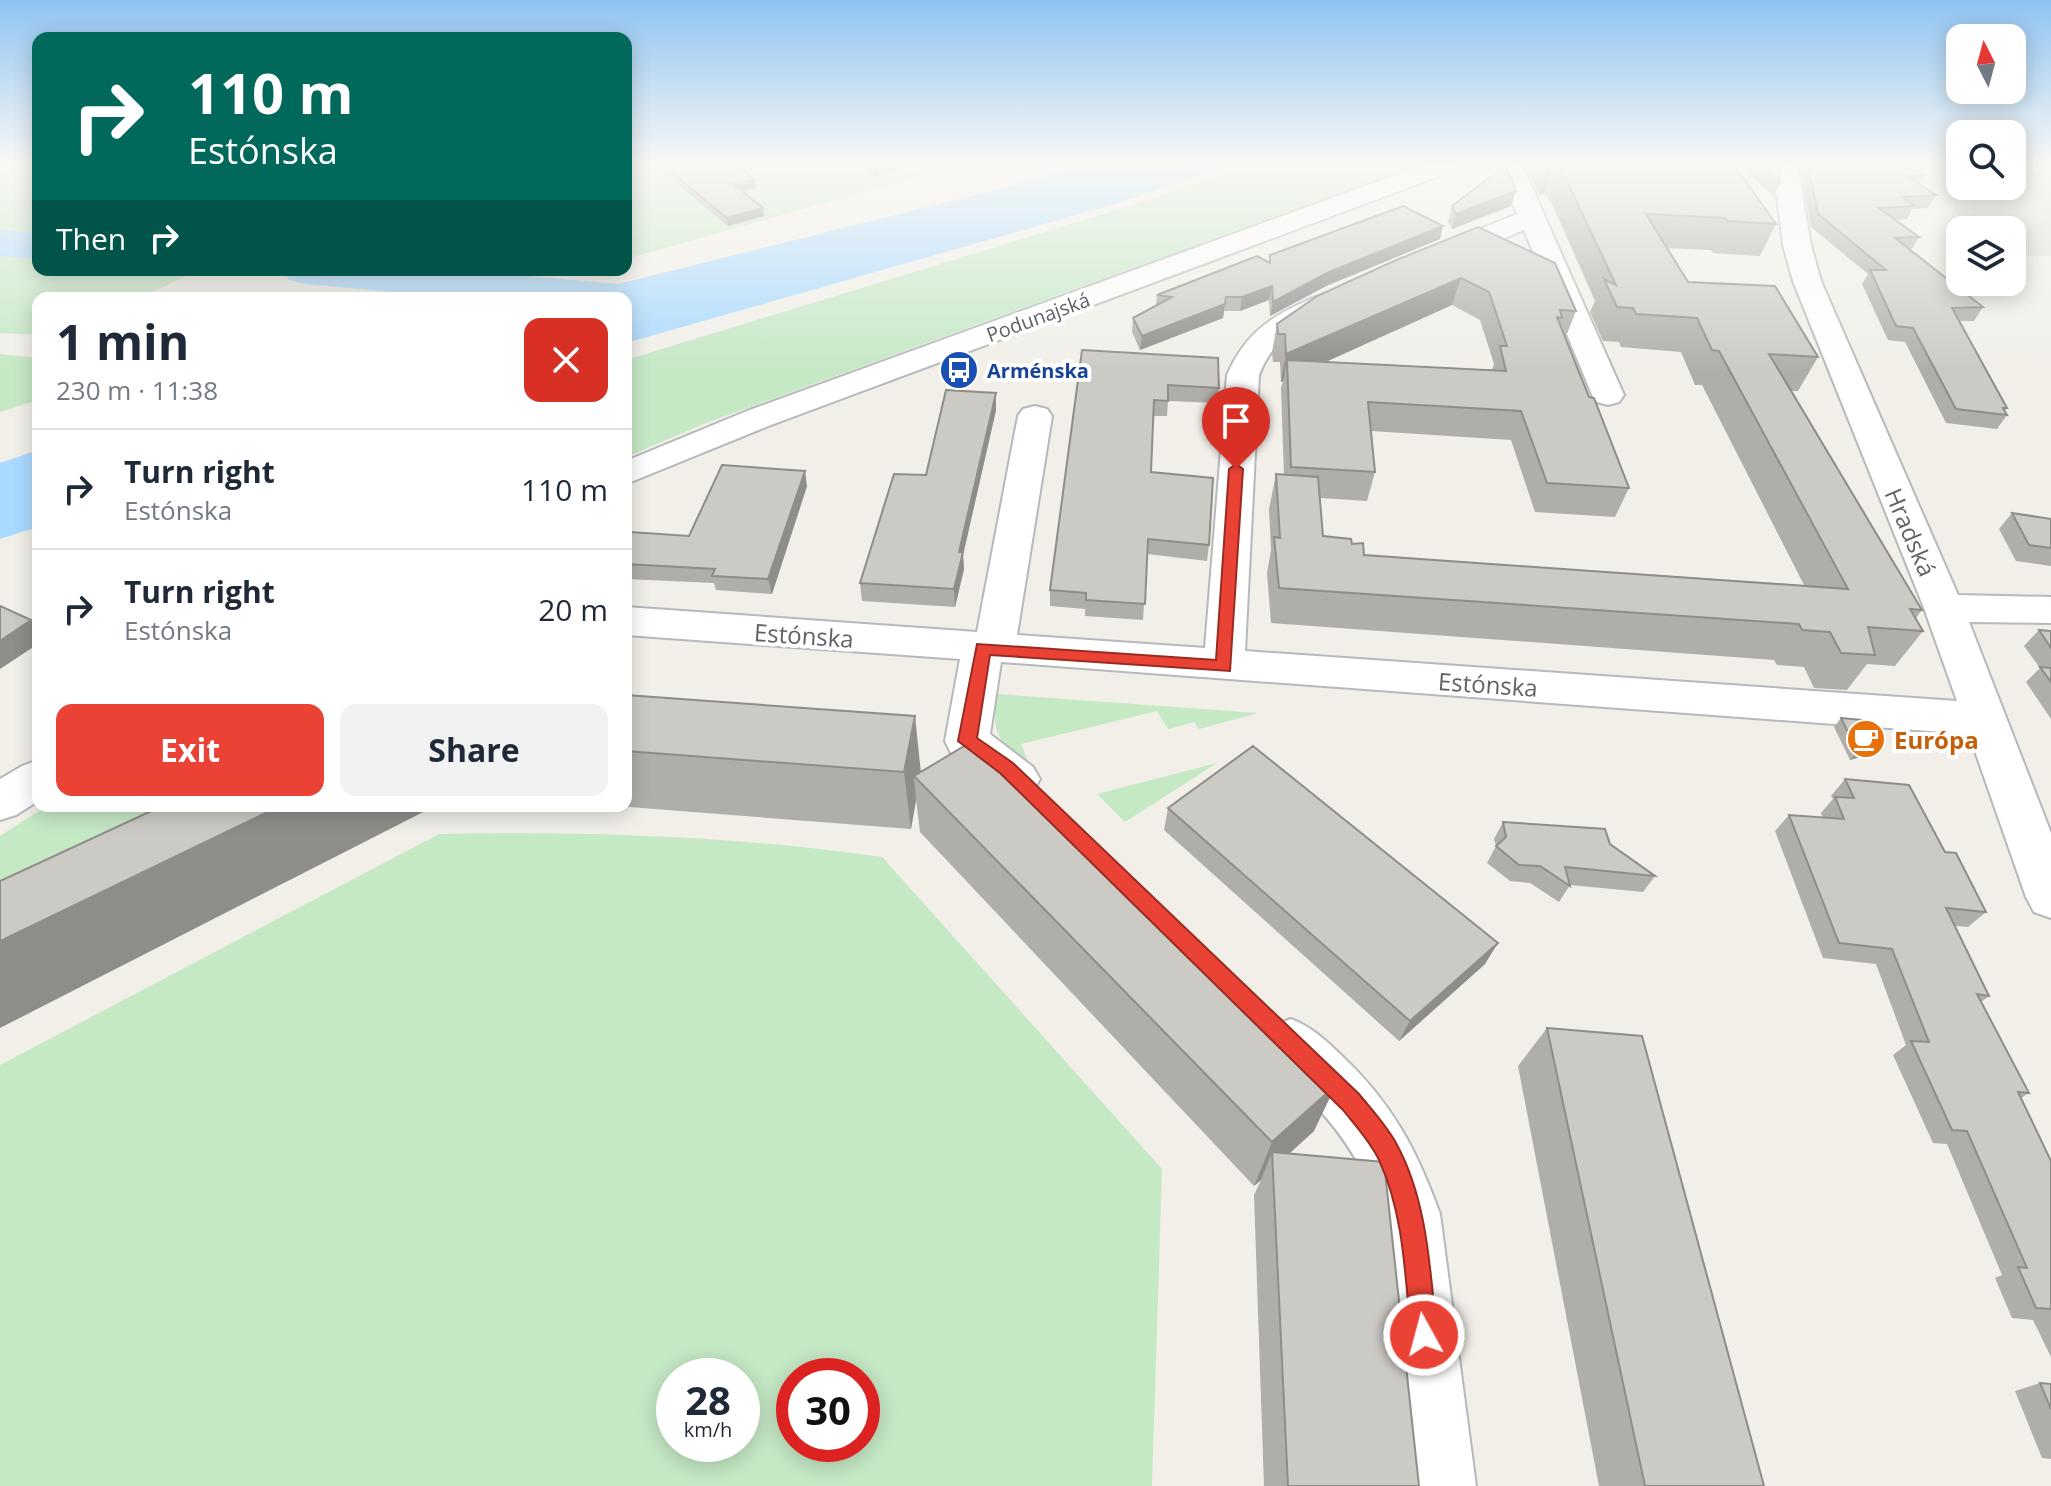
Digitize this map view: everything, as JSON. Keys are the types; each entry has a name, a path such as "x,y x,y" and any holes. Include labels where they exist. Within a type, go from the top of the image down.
{"street":[{"name":"Podunajská","path":"632,471 759,418 1264,232"},
{"path":"1409,268 1495,232"},
{"path":"1539,232 1608,395"},
{"name":"Hradská","path":"1795,232 1807,281 1944,608 2051,897"},
{"path":"1224,666 1239,417 1247,362 1252,349 1264,336 1292,319 1353,291"},
{"path":"1035,416 967,741 1006,768 1048,809"},
{"path":"1944,608 2051,610"},
{"name":"Estónska","path":"632,621 1983,719"},
{"path":"0,802 32,782"},
{"path":"1259,1013 1351,1102 1388,1153 1401,1183 1410,1214 1442,1486"}],"shaded area":[{"path":"2026,232 2051,232 2051,256 2026,256"}],"green space":[{"path":"0,232 32,232 32,276 186,276 152,292 32,292 32,335 0,333"},
{"path":"632,232 721,232 632,257"},
{"path":"1044,232 1232,232 706,423 632,454 632,358"},
{"path":"0,354 32,357 32,402 0,412"},
{"path":"997,694 1258,713 1199,729 1194,722 1168,729 1157,711 1021,744 1029,764 1011,753 999,736 995,715"},
{"path":"1217,763 1125,822 1097,794"},
{"path":"38,812 165,812 0,889 0,836"},
{"path":"439,834 661,836 772,844 882,857 1162,1169 1152,1486 0,1486 0,1065"}],"water":[{"path":"826,232 1015,232 632,341 632,292 586,292"},
{"path":"32,452 32,529 0,539 0,463"}],"building":[{"path":"1331,232 1427,232 1329,272 1273,302 1272,286 1242,297 1226,297 1225,304 1142,336 1133,318 1172,297 1157,295 1257,256 1270,263 1270,255"},
{"path":"1465,232 1489,232 1555,263 1576,311 1560,310 1562,318 1557,317 1589,397 1594,398 1629,488 1547,483 1521,411 1368,402 1375,472 1291,467 1287,360 1506,371 1500,346 1507,346 1489,292 1461,278 1286,354 1285,334 1278,334 1277,324 1317,296"},
{"path":"1591,232 1657,232 1688,282 1775,286 1818,357 1769,354 1922,610 1910,609 1923,631 1868,627 1875,655 1841,653 1830,632 1802,630 1799,624 1279,588 1274,537 1280,538 1276,474 1318,477 1323,536 1351,539 1352,544 1363,543 1364,555 1848,589 1719,351 1712,350 1697,318 1636,314 1633,308 1617,307 1604,279 1616,285"},
{"path":"1840,232 1913,232 1919,237 1895,238 1946,278 1946,296 1969,296 1983,307 1952,308 2007,408 2003,408 2007,415 1956,409 1913,328 1896,326 1870,270 1886,270"},
{"path":"1082,350 1218,358 1219,388 1168,385 1168,401 1154,400 1151,472 1213,478 1209,545 1148,539 1145,604 1086,600 1086,593 1050,590"},
{"path":"946,390 996,393 959,552 963,552 954,589 860,583 894,474 926,475"},
{"path":"722,465 805,471 768,579 712,576 715,569 632,564 632,532 689,536"},
{"path":"2012,513 2051,519 2051,548 2029,545"},
{"path":"0,606 31,620 0,641"},
{"path":"2039,630 2051,631 2051,648"},
{"path":"2040,667 2051,668 2051,682"},
{"path":"632,695 915,716 904,772 632,751"},
{"path":"1841,718 1862,720 1868,748 1858,752"},
{"path":"976,739 1336,1085 1272,1142 914,776"},
{"path":"1253,746 1498,943 1410,1021 1168,808"},
{"path":"1845,779 1909,785 1945,852 1956,853 1986,912 1946,908 1989,996 1977,994 2029,1093 2018,1092 2051,1161 2051,1309 2036,1308 2018,1267 2027,1268 1967,1131 1952,1130 1911,1041 1929,1042 1892,949 1839,943 1789,815 1844,819 1835,797 1854,798"},
{"path":"149,812 268,812 0,941 0,881"},
{"path":"1503,822 1605,829 1610,844 1655,876 1565,867 1570,886 1540,866 1519,865 1496,846 1506,837"},
{"path":"1547,1028 1642,1036 1764,1486 1645,1486"},
{"path":"1272,1152 1384,1162 1419,1486 1288,1486"},
{"path":"2040,1383 2051,1384 2051,1409"}],"waterway":[{"path":"0,243 32,246"},
{"path":"372,276 550,292"}],"place":[{"name":"Arménska","path":"959,370"},
{"name":"Európa","path":"1866,739"}],"route":[{"path":"1236,469 1224,666 983,648 967,741 1006,768 1351,1102 1372,1128 1388,1153 1410,1214 1424,1335"}]}
